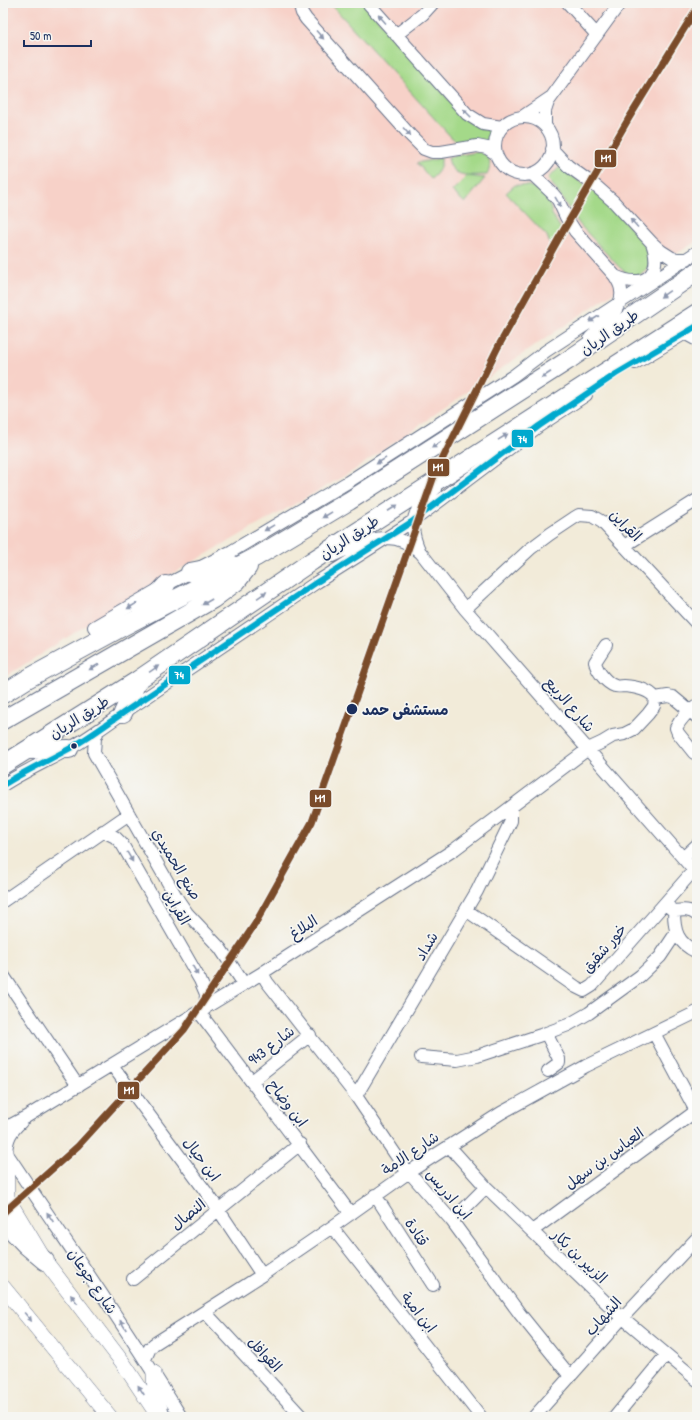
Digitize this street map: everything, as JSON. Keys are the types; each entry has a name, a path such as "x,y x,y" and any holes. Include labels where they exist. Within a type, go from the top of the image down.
{"highway":[{"name":"طريق الريان","path":"3,694 27,679 124,626 256,557 349,501 567,361 694,261"},
{"path":"687,328 697,303"},
{"name":"طريق الريان","path":"3,765 138,680 312,561 460,464 687,328 697,313"},
{"path":"190,572 220,567 256,557"},
{"path":"3,720 213,599 237,581 256,557"},
{"path":"124,626 140,614 166,585"},
{"path":"123,713 138,680"},
{"path":"27,750 72,747"},
{"path":"3,1221 26,1245 45,1261"}],"main road":[{"path":"5,1149 5,1194"},
{"name":"شارع جوعان","path":"5,1194 45,1261 123,1363 159,1417"},
{"path":"3,1287 110,1417"},
{"path":"154,1373 155,1392 163,1417"}],"street":[{"path":"299,3 302,13 306,19 424,149 436,153 478,146 487,148 496,154"},
{"path":"368,3 472,118 483,124 502,127"},
{"path":"408,25 415,14 428,3"},
{"path":"396,35 423,14 432,3"},
{"path":"568,3 597,35"},
{"path":"551,97 522,117 511,120 502,127 496,137 496,154 501,164 510,172 521,175 532,174 542,168 549,160 552,150 551,137 545,126 545,111 551,97 620,3"},
{"path":"522,117 534,119 545,126"},
{"path":"552,150 568,166 597,187 614,202 661,251 672,258 694,261"},
{"path":"532,174 558,200 566,217 575,230 615,276 622,291 620,302 613,315 567,361"},
{"path":"615,276 623,280 634,282 640,281 649,276 654,270 656,260 652,243"},
{"name":"طريق الريان","path":"94,627 166,585 232,551 354,478 508,379 546,351 620,302 694,261"},
{"path":"687,328 697,340"},
{"name":"طريق الريان","path":"3,786 19,775 72,747 98,731 317,582 413,521 539,426 687,328"},
{"name":"شارع الربيع","path":"420,553 415,540 413,521 415,513 421,502 460,464"},
{"path":"624,546 697,500"},
{"name":"القراين","path":"465,609 535,545 579,515 586,515 597,518 697,624"},
{"name":"شارع الربيع","path":"312,561 325,559 377,538 396,538 410,543 420,553 465,609 695,872"},
{"path":"606,645 595,662 596,668 606,681 615,686 637,688 652,692 655,698 668,696 673,697 694,712"},
{"name":"البلاغ","path":"3,1126 11,1125 26,1117 112,1066 262,973 455,848 588,749 613,736 624,734 634,729 654,706 655,698"},
{"path":"694,712 683,717 676,728 678,733 694,753"},
{"path":"94,753 95,738 98,731"},
{"path":"72,747 89,749 94,753"},
{"name":"صنع الحميدي","path":"94,753 182,907 220,948 244,984"},
{"name":"شداد","path":"356,1096 477,891 511,821 511,807"},
{"path":"3,901 129,814"},
{"name":"القراين","path":"103,831 115,837 122,844 200,980 206,994 202,1010"},
{"path":"683,858 697,846"},
{"name":"خور شقيق","path":"466,910 576,987 584,991 592,986 665,903 695,872"},
{"path":"665,903 674,911 685,910 693,912 697,915"},
{"path":"674,911 676,933 689,948 697,952"},
{"path":"421,1057 457,1060 464,1059 568,1025 589,1013 640,976 660,957 676,933"},
{"name":"ابن ادريس","path":"262,973 267,982 310,1035 356,1096 404,1167 452,1221 520,1314 570,1376"},
{"path":"3,975 78,1086"},
{"name":"ابن وضاح","path":"202,1010 252,1081 351,1214"},
{"name":"شارع الامة","path":"145,1359 150,1348 154,1344 262,1275 351,1214 375,1195 500,1113 586,1066 697,1012"},
{"path":"546,1033 559,1059 559,1062 548,1071"},
{"path":"654,1033 696,1112"},
{"name":"شارع 943","path":"252,1081 310,1035"},
{"name":"ابن حيال","path":"112,1066 219,1210 262,1275"},
{"name":"العباس بن سهل","path":"532,1231 696,1112"},
{"name":"البلاغ","path":"5,1149 10,1134 26,1117"},
{"name":"النصال","path":"133,1279 300,1144"},
{"name":"الزبير بن بكار","path":"449,1146 486,1187 623,1317 697,1380"},
{"name":"شارع جوعان","path":"5,1149 135,1343 181,1417"},
{"path":"452,1221 486,1187"},
{"name":"قتادة","path":"375,1195 433,1285"},
{"name":"ابن امية","path":"332,1227 481,1417"},
{"name":"الشهاب","path":"534,1417 623,1317 697,1238"},
{"name":"القوافل","path":"205,1312 302,1417"},
{"path":"135,1343 154,1344"},
{"path":"615,1417 666,1355"}],"shaded area":[{"path":"3,3 697,3 697,241 610,295 353,471 126,600 3,678"}],"green space":[{"path":"330,3 364,3 466,119 479,128 495,131 492,147 459,143 451,137"},
{"path":"478,152 486,155 489,160 490,167 487,175 462,174 453,169 450,164 448,157"},
{"path":"441,158 439,170 431,179 417,163"},
{"path":"560,167 607,203 649,249 651,265 645,271 638,276 629,275 619,267 580,225 548,178"},
{"path":"467,176 485,178 465,203 452,191"},
{"path":"515,185 530,186 544,193 549,202 552,214 561,229 563,241 556,248 550,244 547,236 506,193"}],"transit line":[{"name":"M1","path":"3,1213 78,1146 184,1030 255,924 312,822 434,476 498,347 559,238 629,118 697,8"},
{"name":"74","path":"3,785 87,738 317,582 413,521 539,426 616,374 697,326"}],"place":[{"name":"مستشفى حمد","path":"352,709"}]}
